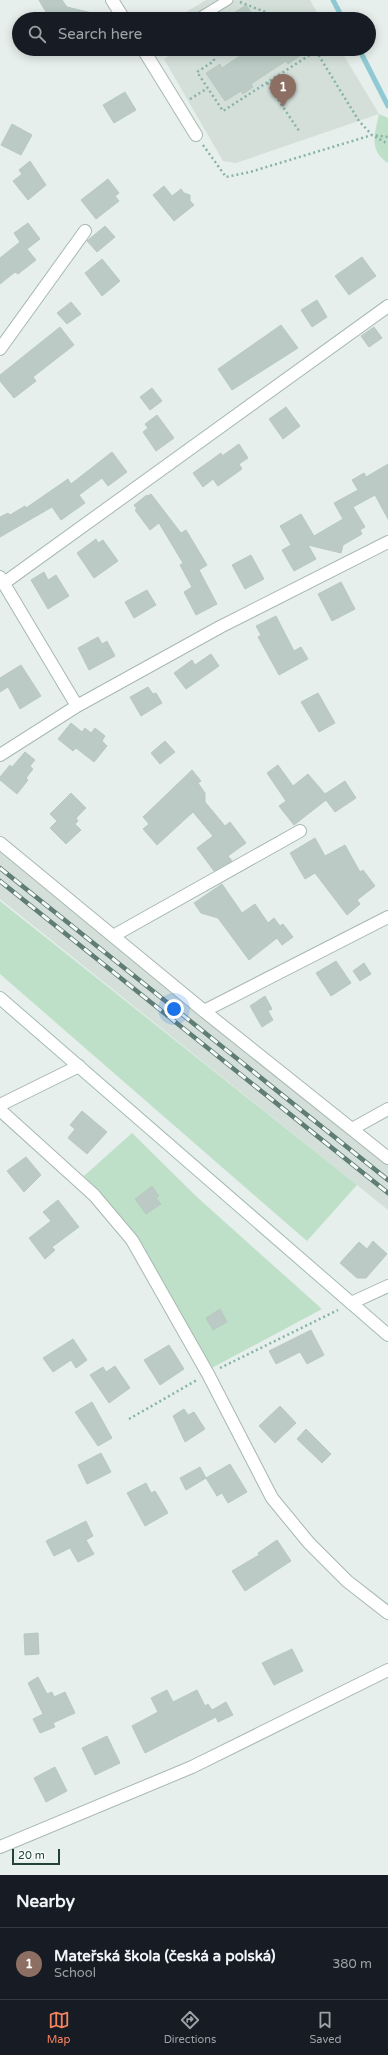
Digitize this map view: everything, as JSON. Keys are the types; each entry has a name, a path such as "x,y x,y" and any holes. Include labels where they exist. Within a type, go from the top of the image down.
{"street":[{"path":"112,0 120,12"},
{"path":"149,56 196,135"},
{"path":"0,349 85,231"},
{"path":"77,706 2,580 388,306"},
{"path":"0,755 77,706 220,627 388,542"},
{"path":"113,936 300,831"},
{"path":"0,843 204,1011 388,1158"},
{"path":"204,1011 388,917"},
{"path":"0,998 388,1335"},
{"path":"0,1105 79,1066"},
{"path":"352,1129 388,1109"},
{"path":"0,1110 94,1195 132,1240 208,1374 272,1498 309,1543 347,1581 388,1613"},
{"path":"351,1303 388,1286"},
{"path":"0,1847 192,1767 388,1670"}],"lane":[{"path":"208,12 228,0"}],"path":[{"path":"236,0 265,12"},
{"path":"214,56 214,61 197,72 224,111 308,56"},
{"path":"319,56 359,121 372,135 388,144"},
{"path":"268,83 299,131"},
{"path":"179,106 208,88"},
{"path":"196,135 226,177 250,172 372,135 388,137"},
{"path":"129,1419 208,1374 351,1303"}],"shaded area":[{"path":"206,0 310,0 317,12 186,12"},
{"path":"169,56 344,56 379,114 236,163 223,161 164,59"},
{"path":"0,852 388,1162 388,1210 0,899"}],"green space":[{"path":"379,114 388,118 388,163 382,158 375,147 374,141"},
{"path":"0,901 357,1185 307,1241 0,974"},
{"path":"132,1133 198,1198 322,1309 210,1369 135,1237 120,1216 84,1176"}],"building":[{"path":"39,0 62,0 67,7 88,12 46,12"},
{"path":"246,5 251,12 236,12"},
{"path":"240,56 300,56 288,64 286,61 251,84 253,87 243,94 241,91 225,101 206,73 220,64 222,68"},
{"path":"125,92 136,110 114,123 103,105"},
{"path":"12,124 32,135 21,155 1,145"},
{"path":"30,161 46,185 28,200 13,181 22,174 19,170"},
{"path":"108,179 119,193 115,196 119,201 96,219 81,200"},
{"path":"164,186 172,196 181,189 184,193 190,195 190,201 194,205 174,221 153,195"},
{"path":"28,223 40,239 27,249 36,260 18,274 15,272 0,284 0,258 20,242 14,233"},
{"path":"105,226 115,237 97,252 87,241"},
{"path":"362,257 376,276 349,295 335,276"},
{"path":"102,259 120,281 102,296 85,273"},
{"path":"317,300 327,317 312,327 301,310"},
{"path":"71,302 81,314 67,324 57,313"},
{"path":"281,325 298,348 232,390 218,369"},
{"path":"60,327 74,345 33,377 36,381 14,398 0,381 0,375"},
{"path":"374,327 382,338 369,347 361,336"},
{"path":"152,388 162,401 150,410 140,397"},
{"path":"286,407 300,426 283,439 269,419"},
{"path":"157,415 174,438 156,451 143,432 148,428 145,424"},
{"path":"239,444 248,458 239,464 242,469 218,486 213,479 203,487 193,473 221,453 222,456"},
{"path":"112,452 127,472 108,486 102,478 79,495 85,503 61,520 52,507 0,537 0,517 8,513 10,515 25,506 26,508 68,479 71,484"},
{"path":"388,464 388,519 375,495 353,507 365,527 360,530 362,534 343,545 341,553 308,545 316,559 294,571 282,550 291,545 280,526 301,514 314,536 343,519 334,503 358,490 352,480 364,473 366,477"},
{"path":"151,494 181,533 186,530 207,565 199,570 217,604 196,615 184,592 192,587 180,565 183,563 159,523 150,530 135,510 137,509 134,505 147,495 148,496"},
{"path":"96,539 98,543 103,540 118,561 94,578 77,553"},
{"path":"251,555 264,579 245,589 232,565"},
{"path":"44,572 48,580 56,575 69,596 48,609 31,580"},
{"path":"341,582 355,609 332,621 318,594"},
{"path":"147,590 156,605 134,618 125,602"},
{"path":"276,616 294,651 301,647 308,659 279,675 258,637 261,635 256,626"},
{"path":"98,637 102,644 107,641 115,656 89,670 78,648"},
{"path":"211,654 219,666 186,689 174,673 192,660 195,665"},
{"path":"21,665 41,696 20,709 8,687 0,692 0,678"},
{"path":"148,687 153,694 156,693 162,703 141,716 130,697"},
{"path":"318,693 335,723 319,732 301,702"},
{"path":"71,723 82,732 85,728 91,733 95,728 105,736 102,741 107,746 94,762 76,748 73,751 58,739"},
{"path":"165,741 175,752 160,764 151,753"},
{"path":"25,752 35,760 30,766 33,769 26,778 28,780 17,794 0,780 0,777 10,765 12,767"},
{"path":"278,765 293,786 308,774 325,794 345,781 356,798 335,812 326,800 294,825 279,806 286,801 267,773"},
{"path":"192,770 201,781 198,783 205,793 205,802 225,826 230,822 246,843 228,856 232,861 214,871 197,848 213,836 193,812 157,845 143,829 149,824 143,817"},
{"path":"71,793 86,808 76,818 78,821 75,824 81,830 66,844 50,828 57,821 50,814"},
{"path":"315,838 325,856 345,845 360,872 363,870 375,886 357,900 360,904 347,915 315,873 305,879 290,853"},
{"path":"222,884 242,913 255,904 268,923 274,918 280,926 283,924 293,937 282,945 277,938 249,960 218,918 201,913 194,903"},
{"path":"336,961 351,983 331,996 316,973"},
{"path":"364,963 371,974 360,981 353,971"},
{"path":"265,996 272,1009 268,1011 273,1020 262,1027 250,1006"},
{"path":"82,1111 107,1132 87,1154 68,1138 75,1129 70,1125"},
{"path":"26,1157 41,1175 24,1192 7,1171"},
{"path":"152,1186 159,1196 156,1198 161,1204 146,1214 135,1199"},
{"path":"58,1200 79,1227 52,1247 55,1250 45,1259 29,1238 51,1221 43,1212"},
{"path":"373,1241 387,1254 366,1278 357,1278 340,1263 359,1242 367,1249"},
{"path":"220,1309 227,1322 213,1330 206,1318"},
{"path":"311,1330 324,1355 307,1364 300,1352 276,1364 269,1351"},
{"path":"73,1339 87,1360 76,1368 71,1360 53,1372 43,1358"},
{"path":"169,1345 184,1369 160,1385 144,1360"},
{"path":"115,1366 130,1388 109,1403 90,1375 103,1367 106,1372"},
{"path":"92,1402 112,1438 98,1446 75,1412"},
{"path":"280,1406 296,1423 275,1443 259,1426"},
{"path":"184,1409 188,1415 194,1412 205,1429 185,1442 173,1416"},
{"path":"306,1429 331,1454 322,1463 297,1439"},
{"path":"101,1453 111,1472 87,1484 78,1465"},
{"path":"230,1464 247,1492 228,1503 222,1493 217,1496 206,1478"},
{"path":"200,1467 206,1478 186,1490 180,1478"},
{"path":"146,1483 151,1493 155,1491 168,1513 145,1526 127,1493"},
{"path":"86,1521 93,1536 86,1540 94,1554 78,1562 70,1548 54,1556 46,1541"},
{"path":"277,1540 291,1561 245,1591 232,1571 259,1555 258,1553"},
{"path":"38,1633 39,1654 25,1655 24,1634"},
{"path":"292,1649 303,1671 274,1685 262,1663"},
{"path":"38,1677 47,1694 52,1692 54,1697 65,1692 75,1713 53,1723 55,1727 40,1733 33,1719 43,1714 28,1683"},
{"path":"167,1690 173,1702 197,1690 205,1706 208,1704 212,1710 226,1702 233,1715 218,1722 216,1717 145,1753 132,1726 158,1712 151,1698"},
{"path":"107,1736 120,1763 95,1775 82,1748"},
{"path":"55,1767 67,1791 46,1802 34,1778"}],"waterway":[{"path":"333,0 339,12"},
{"path":"363,56 388,106"}],"railway":[{"path":"0,868 388,1180"},
{"path":"0,881 388,1193"}],"place":[{"name":"Mateřská škola (česká a polská)","path":"283,107"}]}
